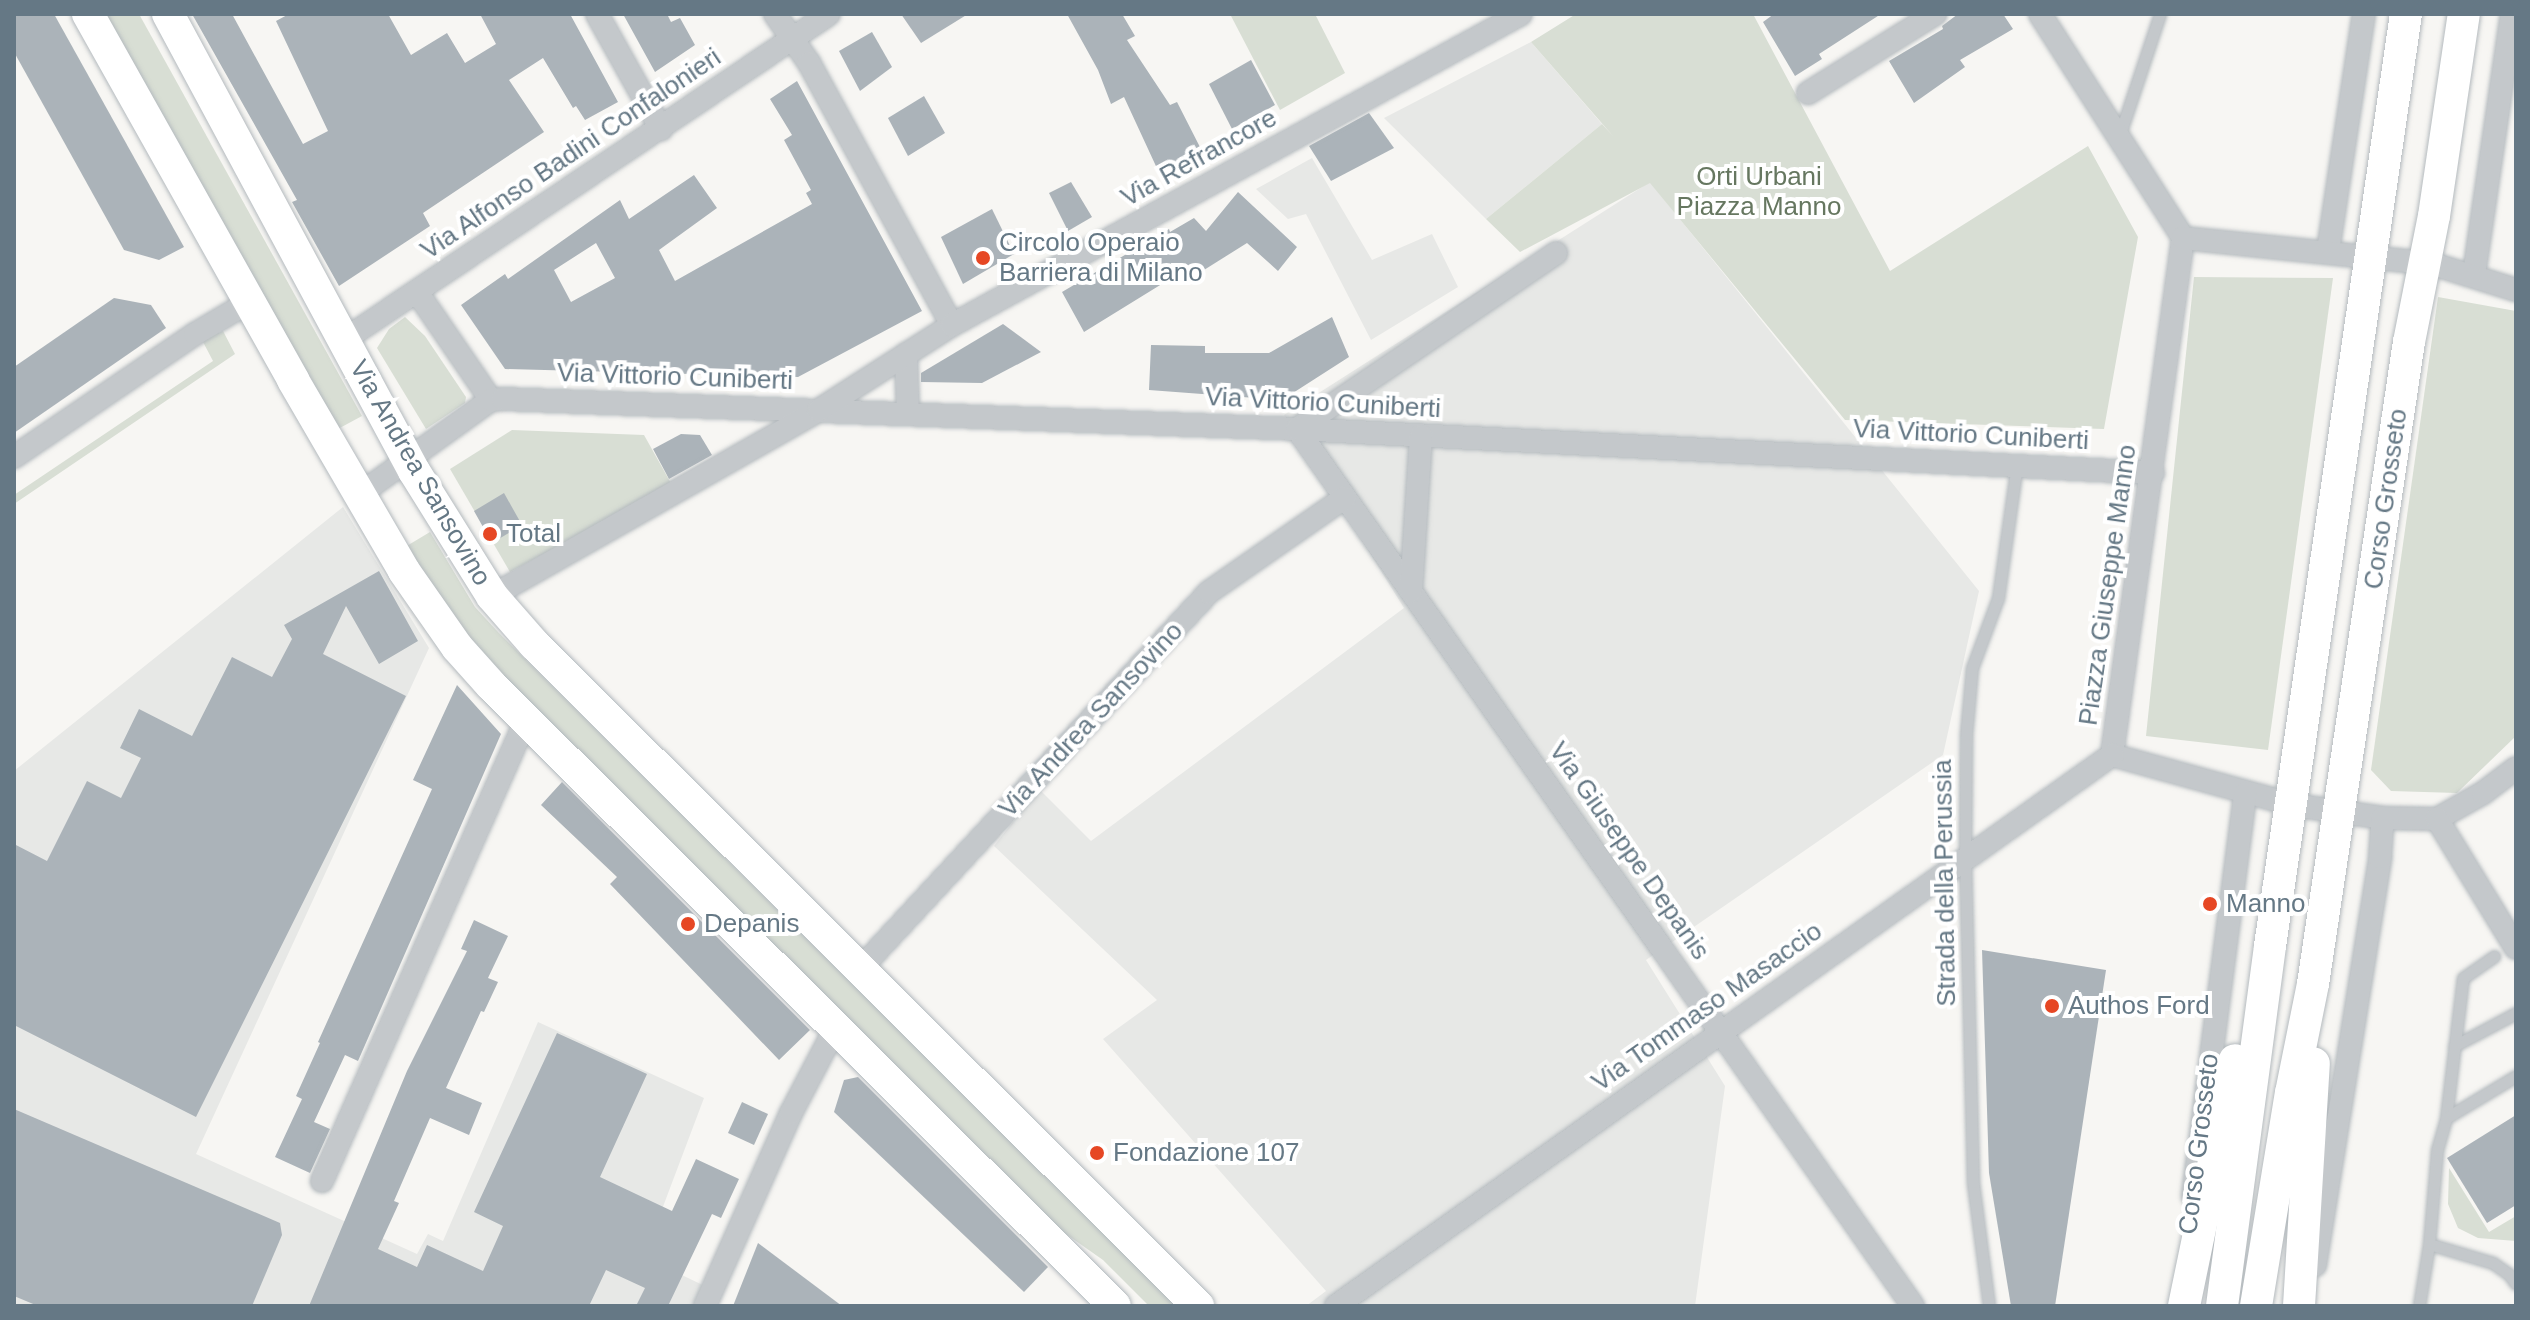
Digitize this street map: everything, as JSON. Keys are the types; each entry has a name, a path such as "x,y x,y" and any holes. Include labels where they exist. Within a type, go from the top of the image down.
{"main road":[{"path":"88,14 249,302 440,625 480,674 1115,1306"},
{"name":"Via Andrea Sansovino","path":"168,14 409,461 492,596 526,637 1198,1306"},
{"name":"Corso Grosseto","path":"2222,1306 2270,946 2406,14"},
{"name":"Corso Grosseto","path":"2256,1306 2291,1093 2313,984 2409,342 2426,263 2464,14"},
{"name":"Corso Grosseto","path":"2181,1306 2247,1007 2270,946"},
{"name":"Corso Grosseto","path":"2299,1306 2315,1046 2313,984"}],"street":[{"path":"597,14 661,129"},
{"path":"775,14 809,63 952,325"},
{"name":"Via Alfonso Badini Confalonieri","path":"344,340 829,14"},
{"name":"Via Refrancore","path":"492,596 819,410 952,325 1521,14"},
{"path":"1808,93 1935,14"},
{"path":"2040,14 2183,238 2426,263 2474,274 2516,290"},
{"path":"2328,251 2364,14"},
{"path":"2474,274 2512,14"},
{"name":"Piazza Giuseppe Manno","path":"2183,238 2112,755 2293,805 2383,818 2437,819"},
{"path":"1297,429 1556,253"},
{"path":"360,494 409,461 428,442 491,400 417,292"},
{"path":"14,457 195,334 249,302"},
{"path":"906,354 908,413"},
{"name":"Via Vittorio Cuniberti","path":"491,400 1297,429 2153,473"},
{"name":"Via Giuseppe Depanis","path":"1297,429 1913,1306"},
{"path":"1411,591 1421,436"},
{"name":"Via Andrea Sansovino","path":"860,969 1209,592 1344,498"},
{"path":"322,1181 526,720"},
{"name":"Via Tommaso Masaccio","path":"1336,1306 2112,755"},
{"path":"2516,768 2483,793 2437,819 2516,948"},
{"name":"Corso Grosseto","path":"2181,1306 2245,793"},
{"path":"2308,1306 2380,857 2383,818"},
{"path":"705,1306 791,1113 835,1029"}],"lane":[{"path":"2119,138 2160,14"},
{"name":"Strada della Perussia","path":"1989,1306 1973,1182 1965,860 1966,735 1972,668 1998,598 2017,465"},
{"path":"2419,1306 2429,1244 2437,1150 2446,1118 2463,978 2494,956"},
{"path":"2454,1046 2516,1013"},
{"path":"2446,1118 2516,1076"},
{"path":"2429,1244 2493,1263 2509,1274 2516,1284"}],"shaded area":[{"path":"1531,42 1602,124 1486,219 1384,118"},
{"path":"1312,158 1372,260 1432,234 1458,287 1371,340 1306,214 1288,219 1256,189"},
{"path":"1650,182 1979,591 1943,755 1646,960 1725,1086 1695,1306 1306,1306 1326,1291 1103,1039 1157,1000 994,846 1039,789 1091,841 1404,608 1284,415"},
{"path":"343,507 429,648 196,1154 417,1254 428,1234 443,1241 538,1022 704,1098 644,1257 709,1288 700,1306 14,1306 14,771"}],"green space":[{"path":"104,14 139,14 362,416 336,430"},
{"path":"1230,14 1315,14 1345,73 1280,110"},
{"name":"Orti Urbani Piazza Manno","path":"1576,14 1753,14 1890,271 2088,146 2138,237 2104,429 1845,420 1650,183 1520,252 1486,219 1602,124 1613,136 1531,42"},
{"path":"2194,277 2333,278 2268,750 2146,736"},
{"path":"2438,297 2516,311 2516,736 2457,793 2391,791 2371,770"},
{"path":"405,317 425,336 466,397 465,403 426,429 377,348 389,329"},
{"path":"223,331 235,354 14,504 14,495 213,361 202,340"},
{"path":"512,430 644,435 672,485 510,572 450,469"},
{"path":"430,532 475,607 498,632 1176,1306 1149,1306 1103,1260 1046,1220 470,646 405,547"},
{"path":"2449,1168 2489,1232 2516,1216 2516,1241 2478,1238 2458,1228 2448,1204"}],"building":[{"path":"14,14 54,14 184,247 159,260 124,250 14,52"},
{"path":"192,14 232,14 303,144 328,131 276,21 289,14 388,14 411,55 447,33 465,63 496,44 480,14 570,14 618,102 585,120 576,106 573,108 543,58 509,80 544,132 423,213 430,226 339,286 292,202 297,200"},
{"path":"623,14 667,14 671,22 680,18 695,45 655,72"},
{"path":"901,14 968,14 921,43"},
{"path":"1067,14 1122,14 1135,36 1127,40 1170,105 1177,102 1203,153 1161,177 1124,97 1111,104 1098,70"},
{"path":"1774,14 1881,14 1819,54 1822,59 1795,76 1763,22"},
{"path":"1958,14 2003,14 2013,29 1960,60 1965,67 1914,103 1889,61 1943,29 1942,26"},
{"path":"872,32 892,67 860,91 839,51"},
{"path":"1251,60 1275,105 1232,129 1209,84"},
{"path":"797,81 922,311 798,377 505,369 461,305 505,274 508,279 620,200 629,219 694,175 717,208 659,250 675,281 812,204 806,193 811,190 784,140 792,135 770,99","holes":["596,243 615,278 571,302 554,270"]},
{"path":"924,96 945,133 908,156 888,118"},
{"path":"1369,113 1394,148 1331,181 1309,146"},
{"path":"1071,182 1092,217 1068,231 1049,193"},
{"path":"1238,192 1297,247 1278,271 1247,243 1196,275 1191,266 1084,332 1062,292 1169,229 1170,232 1194,218 1206,231"},
{"path":"992,209 1014,254 963,284 941,237"},
{"path":"114,298 151,305 166,328 14,433 14,367"},
{"path":"1332,317 1349,357 1282,400 1149,390 1151,345 1205,346 1205,353 1269,353"},
{"path":"1003,324 1041,352 982,383 921,382 921,373"},
{"path":"681,434 700,435 712,455 669,479 653,449"},
{"path":"504,493 522,525 492,543 474,511"},
{"path":"379,571 418,641 379,664 346,606 323,654 406,696 196,1117 14,1025 14,844 47,861 87,781 121,798 141,758 120,748 139,709 192,736 232,657 272,677 292,639 284,625"},
{"path":"457,685 501,734 358,1061 345,1055 314,1122 330,1129 310,1173 275,1157 302,1099 296,1096 318,1042 432,789 413,780"},
{"path":"562,782 810,1030 779,1060 610,884 617,877 541,805"},
{"path":"474,920 508,936 488,978 498,982 484,1012 481,1011 446,1088 482,1103 469,1135 430,1118 394,1201 399,1203 378,1249 417,1267 427,1245 483,1271 503,1226 474,1212 557,1033 647,1074 600,1177 672,1211 696,1159 739,1179 721,1218 712,1214 668,1306 636,1306 645,1288 606,1270 589,1306 309,1306 407,1071 467,951 461,949"},
{"path":"1982,950 2106,970 2055,1306 2011,1306 1989,1173"},
{"path":"858,1077 1048,1267 1024,1292 834,1112 844,1080"},
{"path":"742,1102 768,1114 754,1145 728,1133"},
{"path":"14,1109 280,1223 282,1235 252,1306 38,1306 14,1296"},
{"path":"2516,1115 2516,1205 2487,1223 2447,1158"},
{"path":"758,1243 842,1306 733,1306"}],"place":[{"name":"Circolo Operaio Barriera di Milano","path":"983,258"},
{"name":"Total","path":"490,534"},
{"name":"Manno","path":"2210,904"},
{"name":"Depanis","path":"688,924"},
{"name":"Authos Ford","path":"2052,1006"},
{"name":"Fondazione 107","path":"1097,1153"}]}
